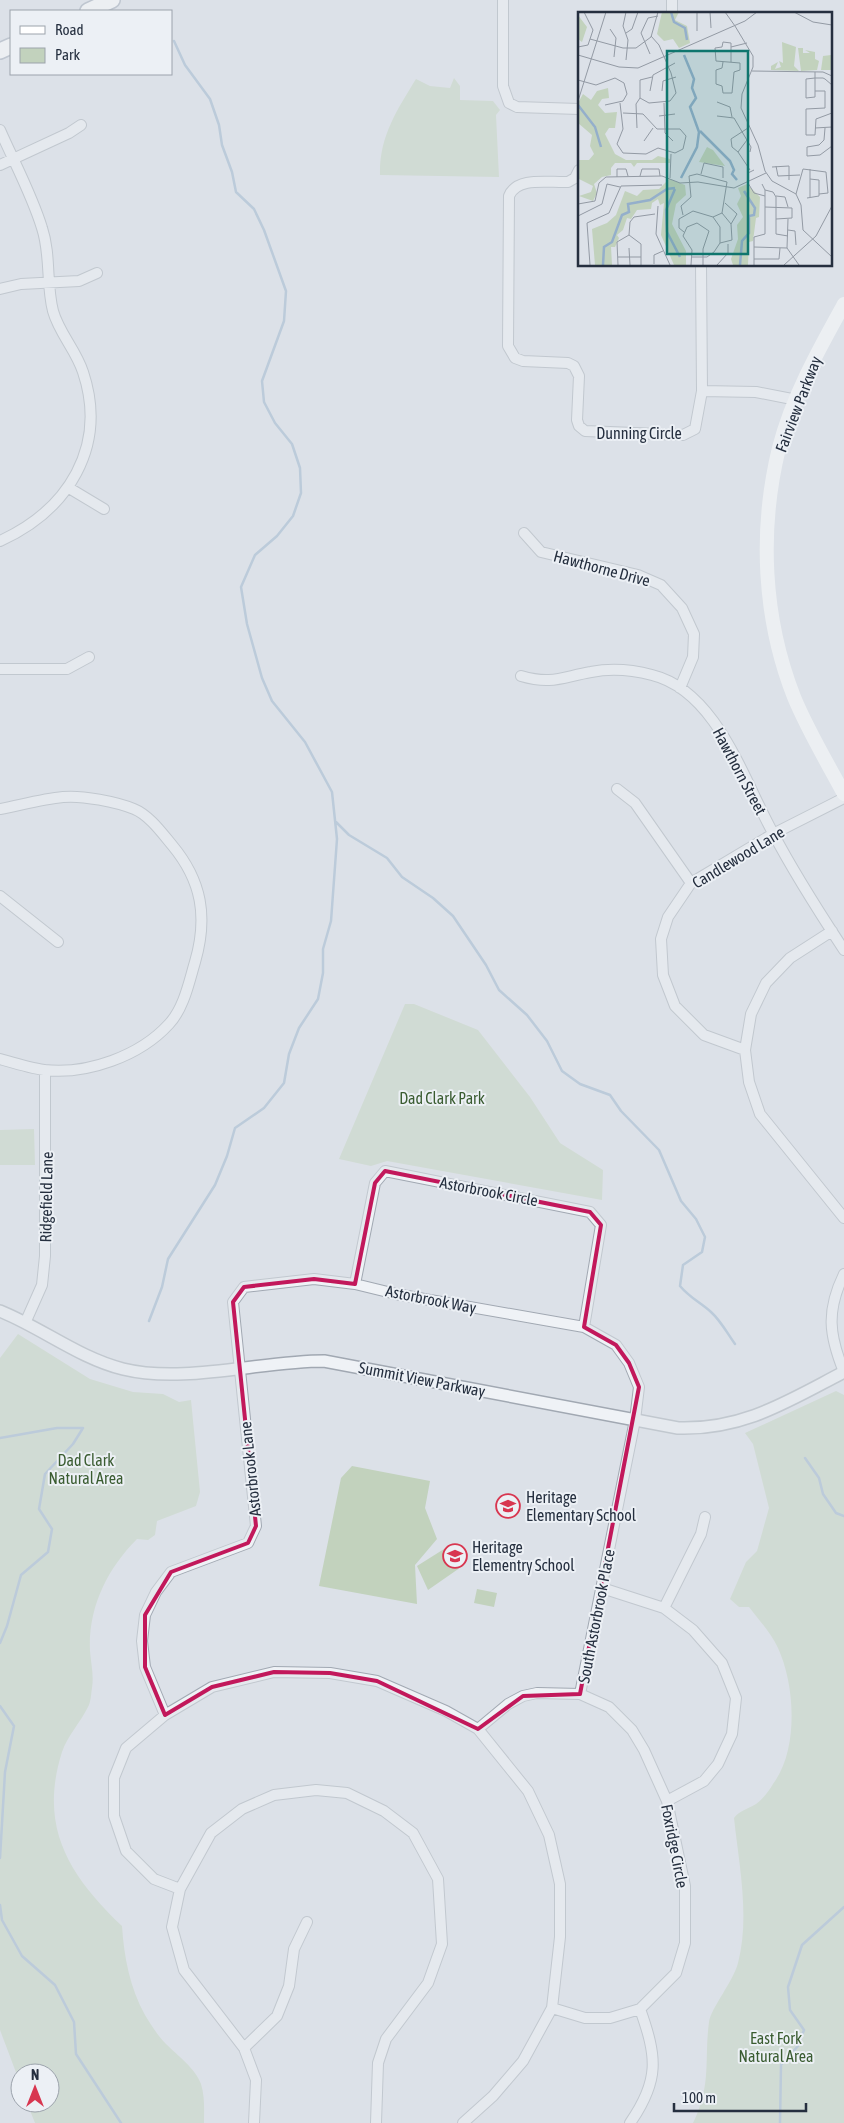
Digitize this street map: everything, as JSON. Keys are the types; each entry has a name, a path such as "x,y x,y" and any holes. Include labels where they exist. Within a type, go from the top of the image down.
{"main road":[{"path":"90,10 112,0"},
{"name":"Fairview Parkway","path":"844,304 815,356 780,447 769,506 767,567 770,598 781,657 794,696 810,732 844,796"}],"street":[{"path":"503,0 503,86 508,103 516,107 578,109"},
{"path":"0,164 81,125"},
{"path":"0,130 42,228 49,259 54,316 83,371 90,408 87,449 77,475 69,488 35,521 0,541"},
{"name":"Dunning Circle","path":"578,172 574,178 568,182 520,183 512,189 509,196 508,346 515,358 523,361 568,363 574,366 578,376 579,426 585,432 683,435 690,433 698,422 702,391 701,266"},
{"path":"0,289 21,284 79,282 97,273"},
{"path":"702,391 756,392 797,400"},
{"path":"69,488 104,510"},
{"name":"Hawthorne Drive","path":"524,534 541,552 638,575 661,585 682,608 694,634 693,657 680,688"},
{"path":"0,669 67,669 88,657"},
{"name":"Hawthorn Street","path":"521,676 551,682 593,671 625,670 654,675 680,688 697,701 717,726 773,834 844,950"},
{"path":"618,789 635,803 691,883"},
{"path":"0,809 66,796 113,802 136,810 158,827 180,855 197,884 202,922 201,943 186,993 170,1024 141,1047 112,1061 80,1068 45,1070 0,1059"},
{"name":"Candlewood Lane","path":"746,1050 704,1035 675,1006 663,975 661,939 668,918 691,883 773,834 844,796"},
{"path":"0,896 58,942"},
{"path":"832,931 790,958 766,983 751,1014 746,1050 750,1082 760,1114 844,1218"},
{"name":"Ridgefield Lane","path":"26,1321 42,1285 45,1256 45,1070"},
{"name":"Astorbrook Circle","path":"355,1284 375,1183 385,1171 590,1212 601,1226 584,1327"},
{"path":"844,1274 835,1293 830,1319 833,1345 844,1372"},
{"name":"Astorbrook Way","path":"240,1367 233,1302 244,1287 314,1279 355,1284 396,1294 584,1327 616,1346 629,1362 639,1387 635,1420"},
{"name":"Summit View Parkway","path":"0,1311 26,1321 90,1358 122,1368 154,1374 174,1374 307,1361 346,1364 678,1428 715,1427 734,1423 774,1408 844,1372"},
{"name":"Astorbrook Lane","path":"166,1715 145,1667 142,1641 145,1615 156,1592 171,1572 248,1543 256,1526 240,1367"},
{"name":"South Astorbrook Place","path":"580,1694 635,1420"},
{"path":"664,1608 701,1534 705,1517"},
{"path":"602,1588 664,1608 693,1630 722,1663 736,1698 732,1734 718,1764 704,1781 667,1800"},
{"path":"180,1889 154,1879 126,1851 114,1816 114,1778 126,1748 166,1715 212,1687 274,1672 330,1673 377,1681 446,1711 478,1728 528,1791 549,1835 560,1884 560,1937 552,2008 524,2061 493,2096 463,2123"},
{"name":"Foxridge Circle","path":"478,1728 508,1704 524,1696 537,1693 580,1694 609,1707 632,1730 667,1800 685,1886 685,1943 676,1973 640,2009 610,2018 585,2018 552,2008"},
{"path":"254,2123 256,2080 244,2048 184,1970 172,1927 180,1889 211,1833 242,1809 274,1795 316,1790 347,1794 384,1811 413,1833 438,1878 442,1944 428,1983 386,2039 378,2063 376,2123"},
{"path":"244,2048 277,2016 289,1986 294,1949 307,1922"},
{"path":"630,2123 653,2079 652,2042 640,2009"}],"highlighted area":[{"path":"385,1171 590,1212 601,1225 584,1327 616,1345 629,1363 639,1387 580,1694 523,1696 478,1729 377,1681 330,1673 274,1672 212,1687 165,1715 145,1667 145,1615 171,1572 248,1543 256,1526 233,1302 244,1287 314,1279 355,1284 375,1183"}],"green space":[{"path":"454,78 460,86 460,100 493,101 500,110 496,115 499,177 380,175 380,161 386,136 396,113 416,79 430,86 450,88"},
{"name":"Dad Clark Park","path":"405,1004 414,1004 478,1030 530,1097 560,1143 603,1170 602,1200 387,1161 371,1166 339,1159"},
{"path":"34,1129 35,1165 0,1165 0,1130"},
{"name":"Dad Clark Natural Area","path":"18,1334 90,1379 133,1392 163,1394 179,1402 191,1400 200,1492 196,1506 157,1521 155,1535 148,1540 137,1539 108,1576 92,1620 90,1651 93,1679 89,1705 67,1740 62,1752 56,1779 54,1804 57,1827 64,1849 74,1869 87,1888 122,1926 129,1972 135,1994 145,2015 160,2038 199,2078 203,2094 204,2123 35,2123 31,2113 60,2113 60,2063 12,2063 0,2030 0,1358"},
{"name":"East Fork Natural Area","path":"836,1391 844,1395 844,2123 693,2123 703,2097 709,2022 732,1978 738,1963 741,1945 743,1909 734,1818 753,1806 770,1790 781,1770 787,1753 792,1717 788,1680 784,1663 775,1642 749,1607 739,1607 730,1599 746,1562 757,1551 769,1508 753,1444 745,1433"},
{"path":"352,1466 430,1481 425,1508 437,1539 415,1565 417,1604 319,1586 341,1478"},
{"path":"452,1544 464,1565 428,1590 417,1566"},
{"path":"477,1589 497,1593 494,1607 474,1603"}],"waterway":[{"path":"149,1321 162,1287 168,1259 215,1185 227,1156 235,1128 264,1108 284,1083 289,1054 299,1028 318,999 323,973 323,949 331,921 337,839 332,792 305,742 272,701 262,678 247,624 241,587 255,555 277,536 293,516 301,493 300,468 292,444 275,423 264,402 262,381 284,321 286,291 264,230 254,209 236,192 232,172 222,145 219,125 210,99 185,65 174,41"},
{"path":"336,822 349,835 387,858 402,877 433,898 453,916 486,965 499,990 527,1015 547,1041 562,1071 580,1084 610,1095 621,1111 659,1150 681,1201 696,1219 705,1237 702,1252 683,1265 680,1286 715,1316 735,1344"},
{"path":"0,1438 57,1428 83,1428"},
{"path":"0,1643 7,1626 21,1575 48,1552 52,1529 39,1509 45,1474 73,1444 83,1428"},
{"path":"805,1458 819,1478 823,1494 836,1513 844,1516"},
{"path":"0,1706 14,1726 5,1772 0,1858"},
{"path":"0,1905 2,1920 22,1956 55,1985 74,2022 76,2054 121,2123"},
{"path":"780,2123 781,2065 798,2046 804,2030 790,2010 788,1987 802,1945 844,1907"}],"place":[{"name":"Heritage Elementary School","path":"508,1506"},
{"name":"Heritage Elementry School","path":"455,1556"}]}
